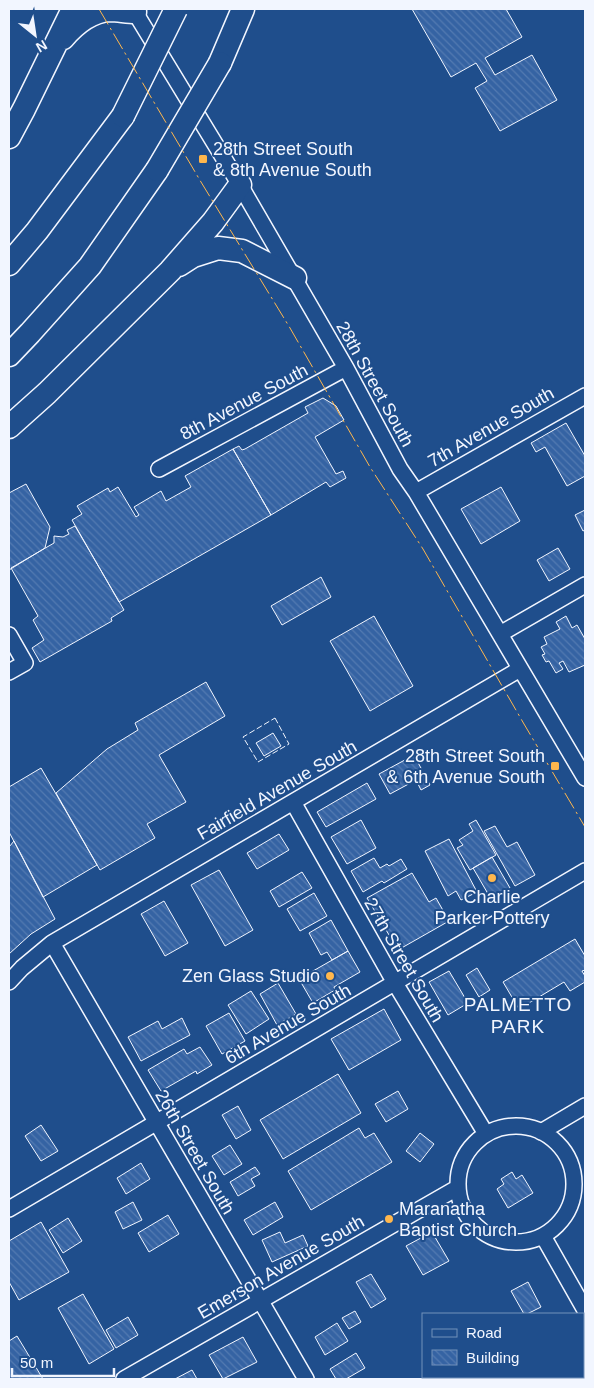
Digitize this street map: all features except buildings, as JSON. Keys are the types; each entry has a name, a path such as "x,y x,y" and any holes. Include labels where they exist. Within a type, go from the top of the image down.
{"highway":[{"path":"9,137 73,9"},
{"path":"9,264 37,231 123,116 176,9"},
{"path":"9,355 90,266 158,170 220,63 243,9"},
{"path":"56,46 70,29 90,15 110,10 134,11"},
{"path":"9,427 47,393 170,271 213,222 240,185"},
{"path":"170,271 193,256 218,248 242,251 295,278"}],"street":[{"name":"28th Street South","path":"134,11 295,278 400,469 416,492 520,669 583,769"},
{"name":"8th Avenue South","path":"159,469 346,368"},
{"name":"7th Avenue South","path":"416,492 585,396"},
{"path":"500,634 585,585"},
{"path":"9,635 25,663 9,672"},
{"name":"Fairfield Avenue South","path":"9,982 22,968 52,943 520,669"},
{"name":"27th Street South","path":"293,802 395,983 486,1134"},
{"name":"6th Avenue South","path":"9,1209 585,871"},
{"name":"26th Street South","path":"52,943 306,1379"},
{"path":"541,1132 585,1106"},
{"path":"517,1126 541,1132 563,1150 571,1167 574,1187 570,1206 559,1223 543,1236 525,1242 506,1242 487,1235 472,1223 462,1207 458,1188 459,1172 464,1157 473,1144 486,1134 501,1128 517,1126"},
{"name":"Emerson Avenue South","path":"124,1379 458,1188"},
{"path":"543,1236 585,1310"}],"fence":[{"path":"275,718 289,744 258,762 243,737 275,718"}],"power":[{"path":"99,9 290,328 370,467 423,549 585,827"}],"place":[{"name":"28th Street South & 8th Avenue South","path":"203,159"},
{"name":"28th Street South & 6th Avenue South","path":"555,766"},
{"name":"Charlie Parker Pottery","path":"492,878"},
{"name":"Zen Glass Studio","path":"330,976"},
{"name":"Maranatha Baptist Church","path":"389,1219"}],"district":[{"name":"PALMETTO PARK","path":"518,1015"}]}
